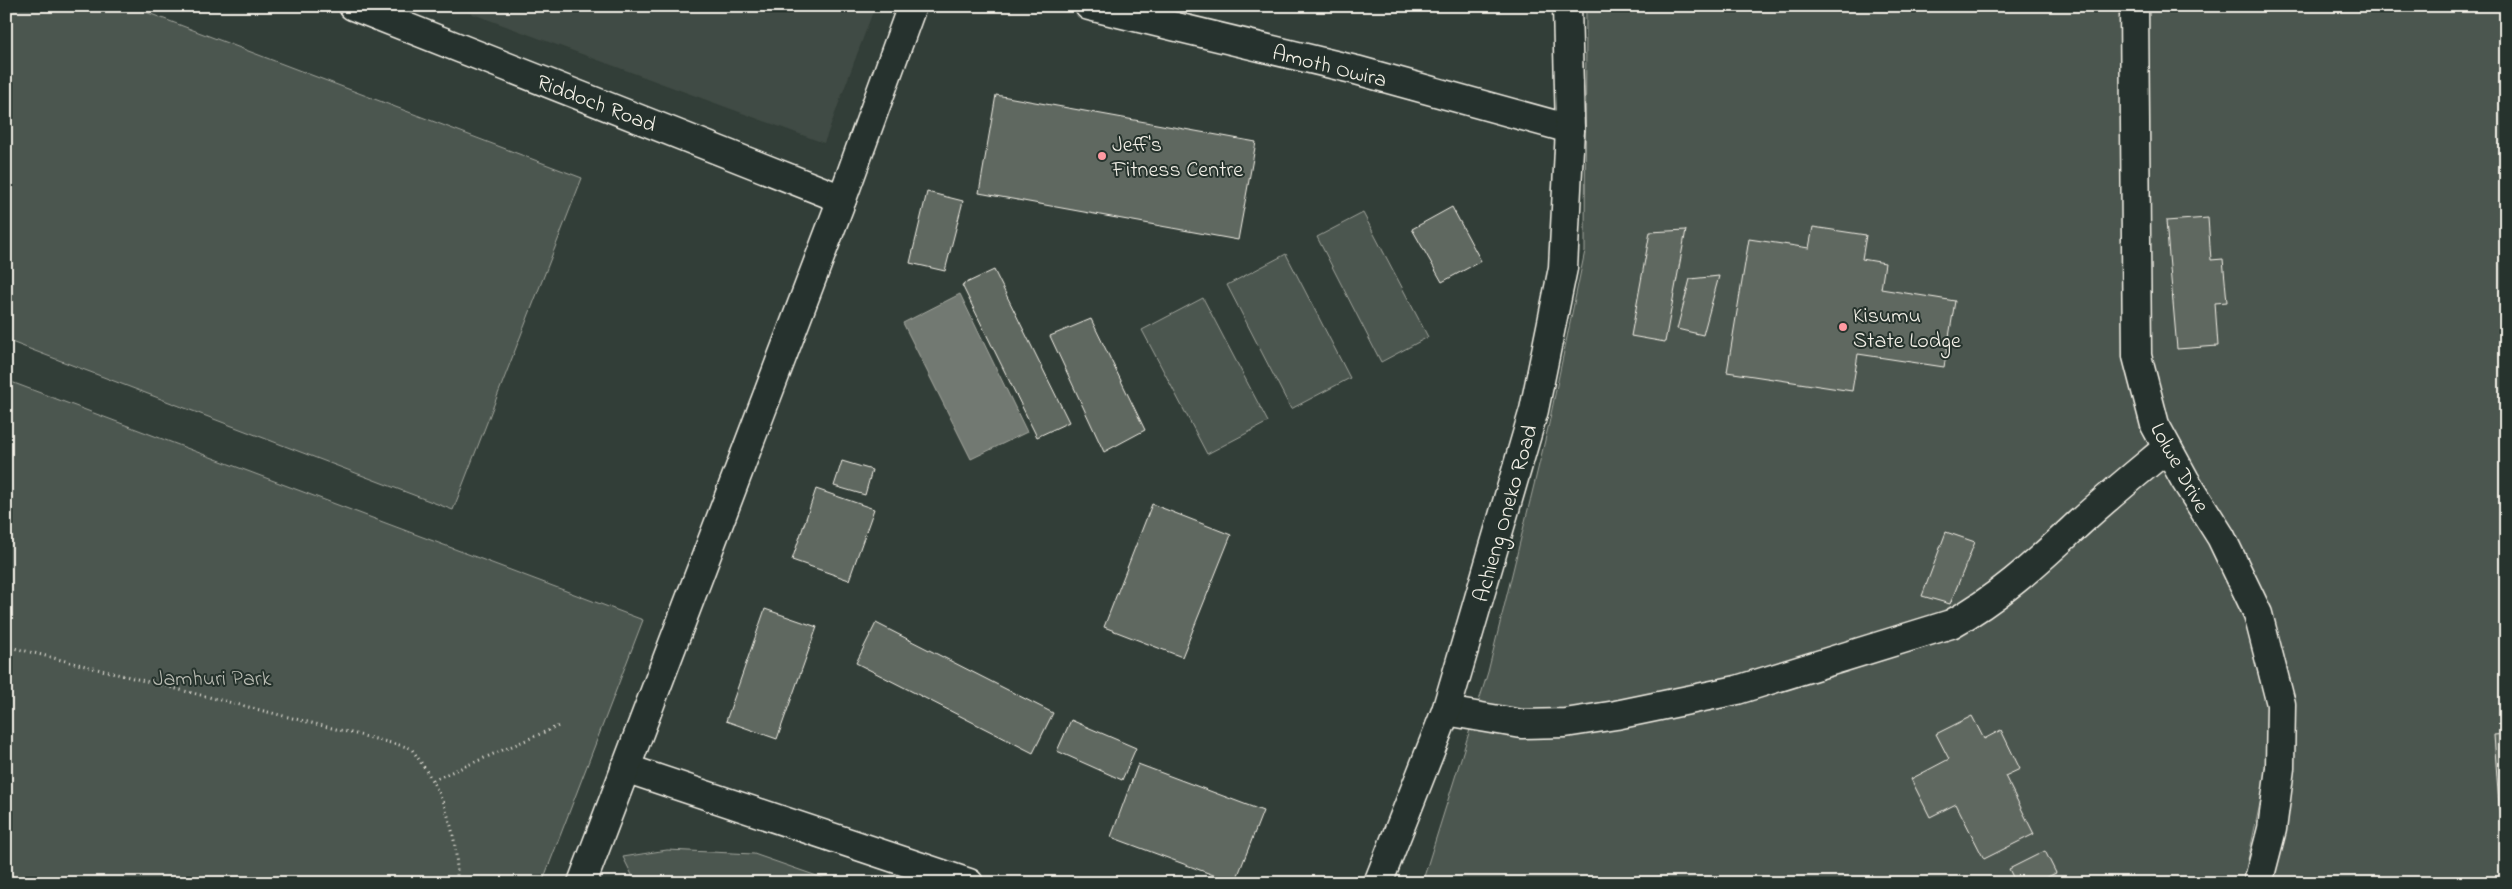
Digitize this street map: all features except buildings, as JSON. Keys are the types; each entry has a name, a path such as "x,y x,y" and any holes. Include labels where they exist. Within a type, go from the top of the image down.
{"street":[{"name":"Riddoch Road","path":"353,6 842,199"},
{"path":"582,883 842,199 912,6"},
{"name":"Amoth Owira","path":"1089,6 1356,70 1570,129"},
{"name":"Achieng Oneko Road","path":"1378,883 1446,711 1534,410 1563,268 1570,129 1567,6"},
{"name":"Lolwe Drive","path":"2134,6 2137,356 2155,425 2221,537 2258,614 2281,704 2280,768 2272,829 2258,883"},
{"path":"1446,711 1522,724 1565,723 1616,715 1738,690 1951,624 1981,608 2030,569 2078,524 2167,448"},
{"path":"626,768 969,883"}],"path":[{"path":"6,646 411,748 433,780 444,804 458,852 457,883"},
{"path":"433,780 561,725"}],"shaded area":[{"path":"451,6 875,6 824,143"},
{"path":"960,294 1027,432 971,459 903,323"}],"green space":[{"path":"6,6 130,6 582,178 453,510 6,340"},
{"path":"1586,6 2506,6 2506,883 2257,883 2279,714 2243,883 1422,883 1488,672 1548,428 1585,251"},
{"path":"1363,213 1428,337 1381,362 1317,237"},
{"path":"1286,254 1350,378 1291,409 1227,285"},
{"path":"1203,298 1268,422 1207,454 1142,330"},
{"name":"Jamhuri Park","path":"6,380 643,620 542,883 6,883"},
{"path":"667,850 754,854 837,883 636,883 623,857"}],"place":[{"name":"Jeff's Fitness Centre","path":"1102,156"},
{"name":"Kisumu State Lodge","path":"1843,327"}]}
